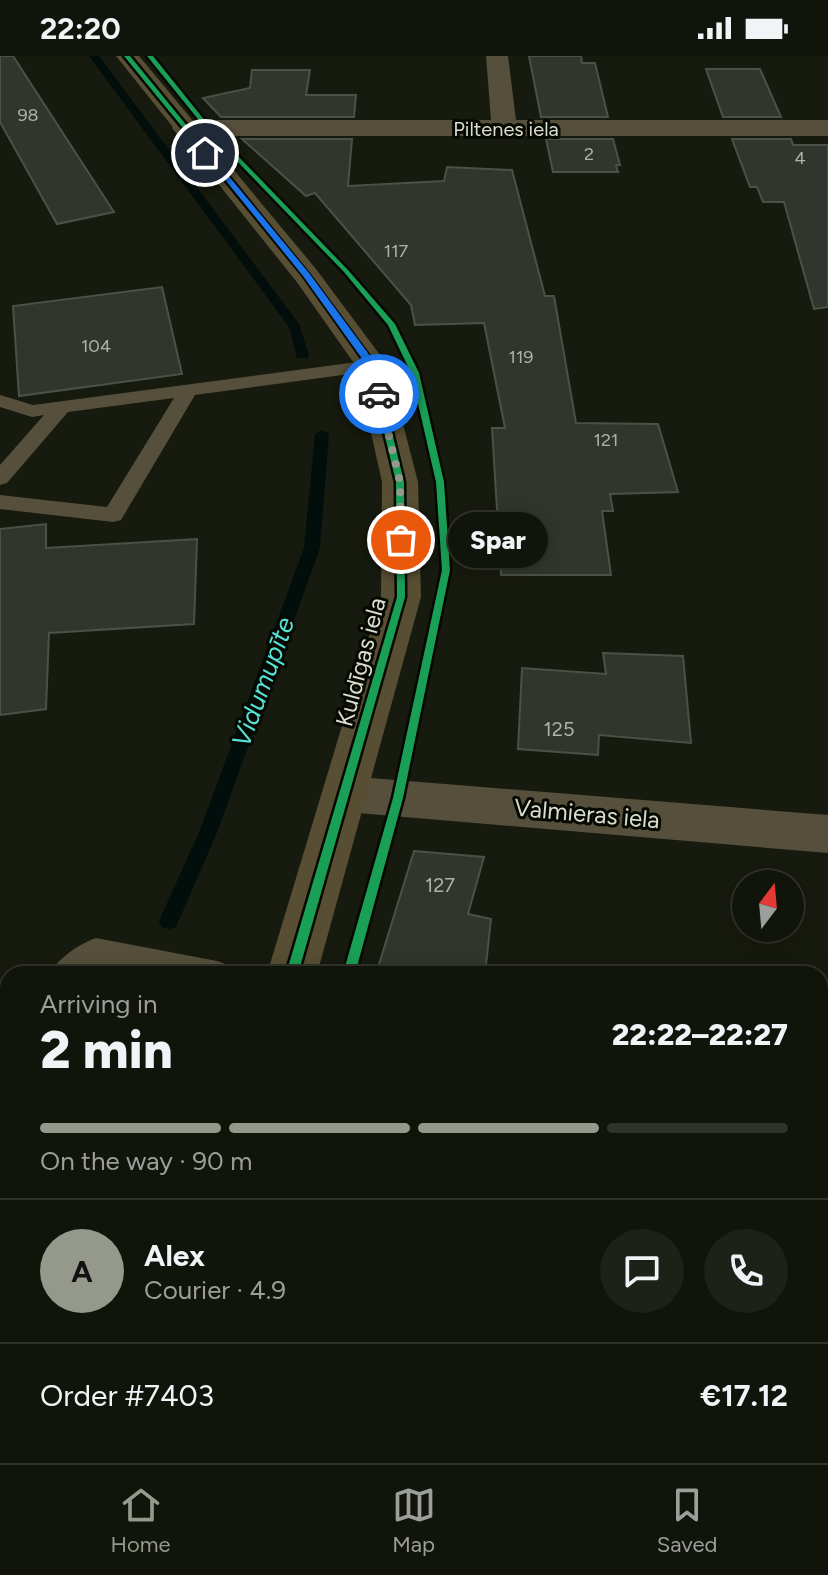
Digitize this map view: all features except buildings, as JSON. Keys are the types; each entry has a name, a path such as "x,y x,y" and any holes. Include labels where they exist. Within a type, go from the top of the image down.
{"street":[{"name":"Kuldīgas iela","path":"127,56 306,275 372,366 400,482 401,597 294,966"},
{"path":"497,56 504,129"},
{"name":"Piltenes iela","path":"185,128 828,128"},
{"name":"Valmieras iela","path":"346,794 828,834"}],"lane":[{"path":"0,401 32,411 372,366"},
{"path":"0,502 113,515 189,389"},
{"path":"0,478 63,406"},
{"path":"76,966 96,951 175,966"}],"waterway":[{"name":"Vidumupīte","path":"94,56 295,327 302,355"},
{"name":"Vidumupīte","path":"169,921 209,830 312,548 322,434"}],"cycle path":[{"path":"127,56 306,275 372,366 400,482 401,597 294,966"},
{"path":"150,56 208,128 346,271 391,324 415,373 440,482 446,570 398,798 351,966"}],"way so far":[{"path":"379,394 400,482 401,540"}],"place":[{"name":"Spar","path":"401,540"}],"route":[{"path":"205,153 306,275 372,366 379,394"}]}
